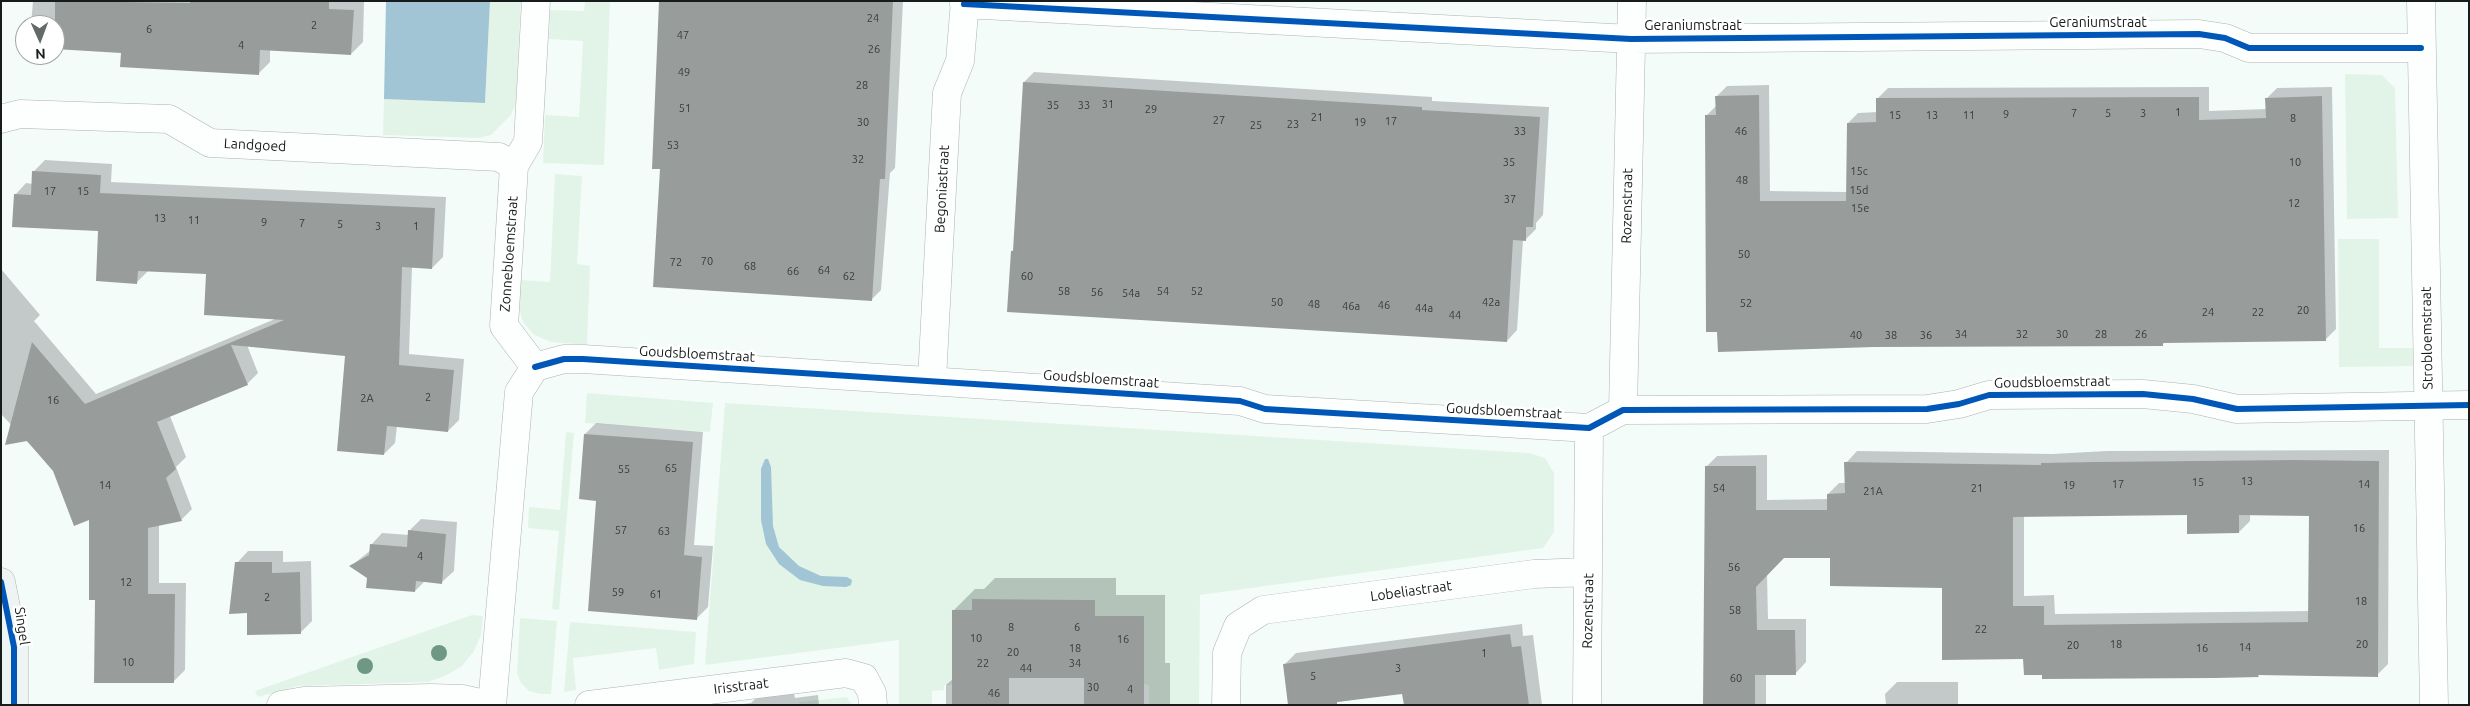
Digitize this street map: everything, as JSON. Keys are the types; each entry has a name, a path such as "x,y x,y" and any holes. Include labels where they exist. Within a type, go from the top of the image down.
{"street":[{"name":"Zonnebloemstraat","path":"534,366 504,326 514,166 528,142 536,1"},
{"name":"Rozenstraat","path":"1623,410 1632,1"},
{"name":"Strobloemstraat","path":"2421,1 2434,705"},
{"name":"Geraniumstraat","path":"965,3 1297,12 1631,38 2198,34 2225,38 2249,48 2421,48"},
{"name":"Begoniastraat","path":"932,380 947,93 960,60 965,3"},
{"name":"Landgoed","path":"1,119 20,114 170,119 210,143 498,157 514,166"},
{"name":"Goudsbloemstraat","path":"534,366 564,359 932,380 1240,401 1265,409 1589,428 1623,410 1927,409 1959,404 1989,395 2133,394 2193,399 2237,409 2469,405"},
{"path":"281,705 304,701 431,698 462,699 491,705 519,392 534,366"},
{"name":"Rozenstraat","path":"1587,705 1589,428"},
{"name":"Lobeliastraat","path":"1226,705 1226,653 1238,626 1263,610 1534,574 1588,572"},
{"name":"Singel","path":"1,582 14,647 14,705"},
{"name":"Irisstraat","path":"589,705 846,673 864,678 872,693 873,705"}],"green space":[{"path":"490,1 521,1 516,103 511,115 491,135 479,138 383,135 384,99 485,103"},
{"path":"585,1 610,1 604,165 543,163 545,115 579,117 583,41 549,39 550,10 584,11"},
{"path":"2345,74 2382,75 2395,88 2398,218 2347,219"},
{"path":"555,174 582,176 577,264 590,266 587,345 551,342 534,335 523,322 519,307 520,280 550,282"},
{"path":"2338,239 2379,239 2379,348 2418,348 2417,366 2339,367"},
{"path":"587,393 713,403 710,432 585,423"},
{"path":"725,403 1529,453 1545,458 1554,473 1554,532 1543,548 1200,595 1199,705 1149,705 1149,685 1144,684 1095,616 1094,600 972,599 972,610 952,610 952,685 944,685 944,690 932,691 932,705 899,705 899,640 705,665"},
{"path":"566,432 574,433 559,610 552,609 559,531 528,528 529,507 560,510"},
{"path":"472,615 483,616 481,635 474,651 462,666 445,676 428,682 298,686 258,697 255,691"},
{"path":"520,618 557,621 551,694 529,691 521,683 517,673"},
{"path":"570,622 696,632 694,664 659,670 656,648 573,658 576,690 564,692"},
{"path":"847,697 852,705 800,705 799,702"}],"water":[{"path":"386,1 490,1 485,103 384,99"},
{"path":"765,459 768,459 771,467 773,526 779,547 799,566 821,576 847,577 852,580 851,585 846,587 823,586 800,580 779,564 766,544 761,520 761,469"}],"building":[{"path":"55,1 190,3 190,1 329,1 329,9 354,10 351,55 260,50 259,75 120,67 121,53 65,50 65,15 55,15"},
{"path":"659,1 893,1 885,179 880,179 872,301 653,287 660,169 652,169"},
{"path":"1023,82 1422,107 1422,110 1540,117 1533,227 1526,227 1526,241 1513,240 1507,342 1007,312 1011,251 1013,251"},
{"path":"1759,95 1760,201 1846,201 1847,123 1876,122 1876,98 2199,97 2199,120 2266,118 2265,98 2322,96 2326,341 2163,343 2163,346 1874,347 1718,352 1717,332 1706,332 1705,115 1716,115 1715,96"},
{"path":"32,171 101,175 100,193 435,208 432,269 402,267 399,365 454,370 448,432 387,426 384,455 337,451 345,356 231,345 248,385 157,422 176,469 166,478 182,521 148,528 148,594 175,594 174,683 94,683 95,600 89,600 89,520 74,526 53,471 27,441 5,445 32,342 85,404 284,320 204,315 206,274 138,271 137,284 96,281 98,231 12,227 14,194 31,195"},
{"path":"584,434 693,442 684,555 702,557 697,620 588,611 596,501 579,499"},
{"path":"2379,461 2378,677 2258,675 2259,677 2042,679 2042,675 2024,675 2023,659 1942,660 1942,588 1830,586 1830,558 1784,558 1756,587 1757,630 1795,630 1796,675 1755,675 1755,705 1703,705 1705,466 1756,466 1756,510 1827,510 1827,494 1845,493 1844,462 2041,465 2041,463","holes":["2187,515 2187,534 2239,533 2239,515 2309,516 2308,622 2044,625 2044,606 2013,606 2013,517"]},
{"path":"408,530 446,534 442,584 416,581 415,592 366,588 367,578 349,566 369,555 370,544 407,547"},
{"path":"235,562 272,562 272,573 300,572 301,634 247,635 247,613 229,614"},
{"path":"972,599 1095,600 1095,616 1144,616 1144,705 1084,705 1084,678 1009,678 1009,705 952,705 952,610 972,610"},
{"path":"1510,634 1512,647 1521,646 1529,705 1404,705 1402,694 1337,702 1337,705 1288,705 1283,664"}],"cycle path":[{"path":"964,4 1631,39 2199,34 2225,38 2249,48 2421,48"},
{"path":"535,367 564,359 583,359 1240,401 1265,409 1589,428 1623,410 1927,409 1959,404 1989,395 2143,394 2193,399 2237,409 2469,405"},
{"path":"1,582 14,647 14,705"}]}
